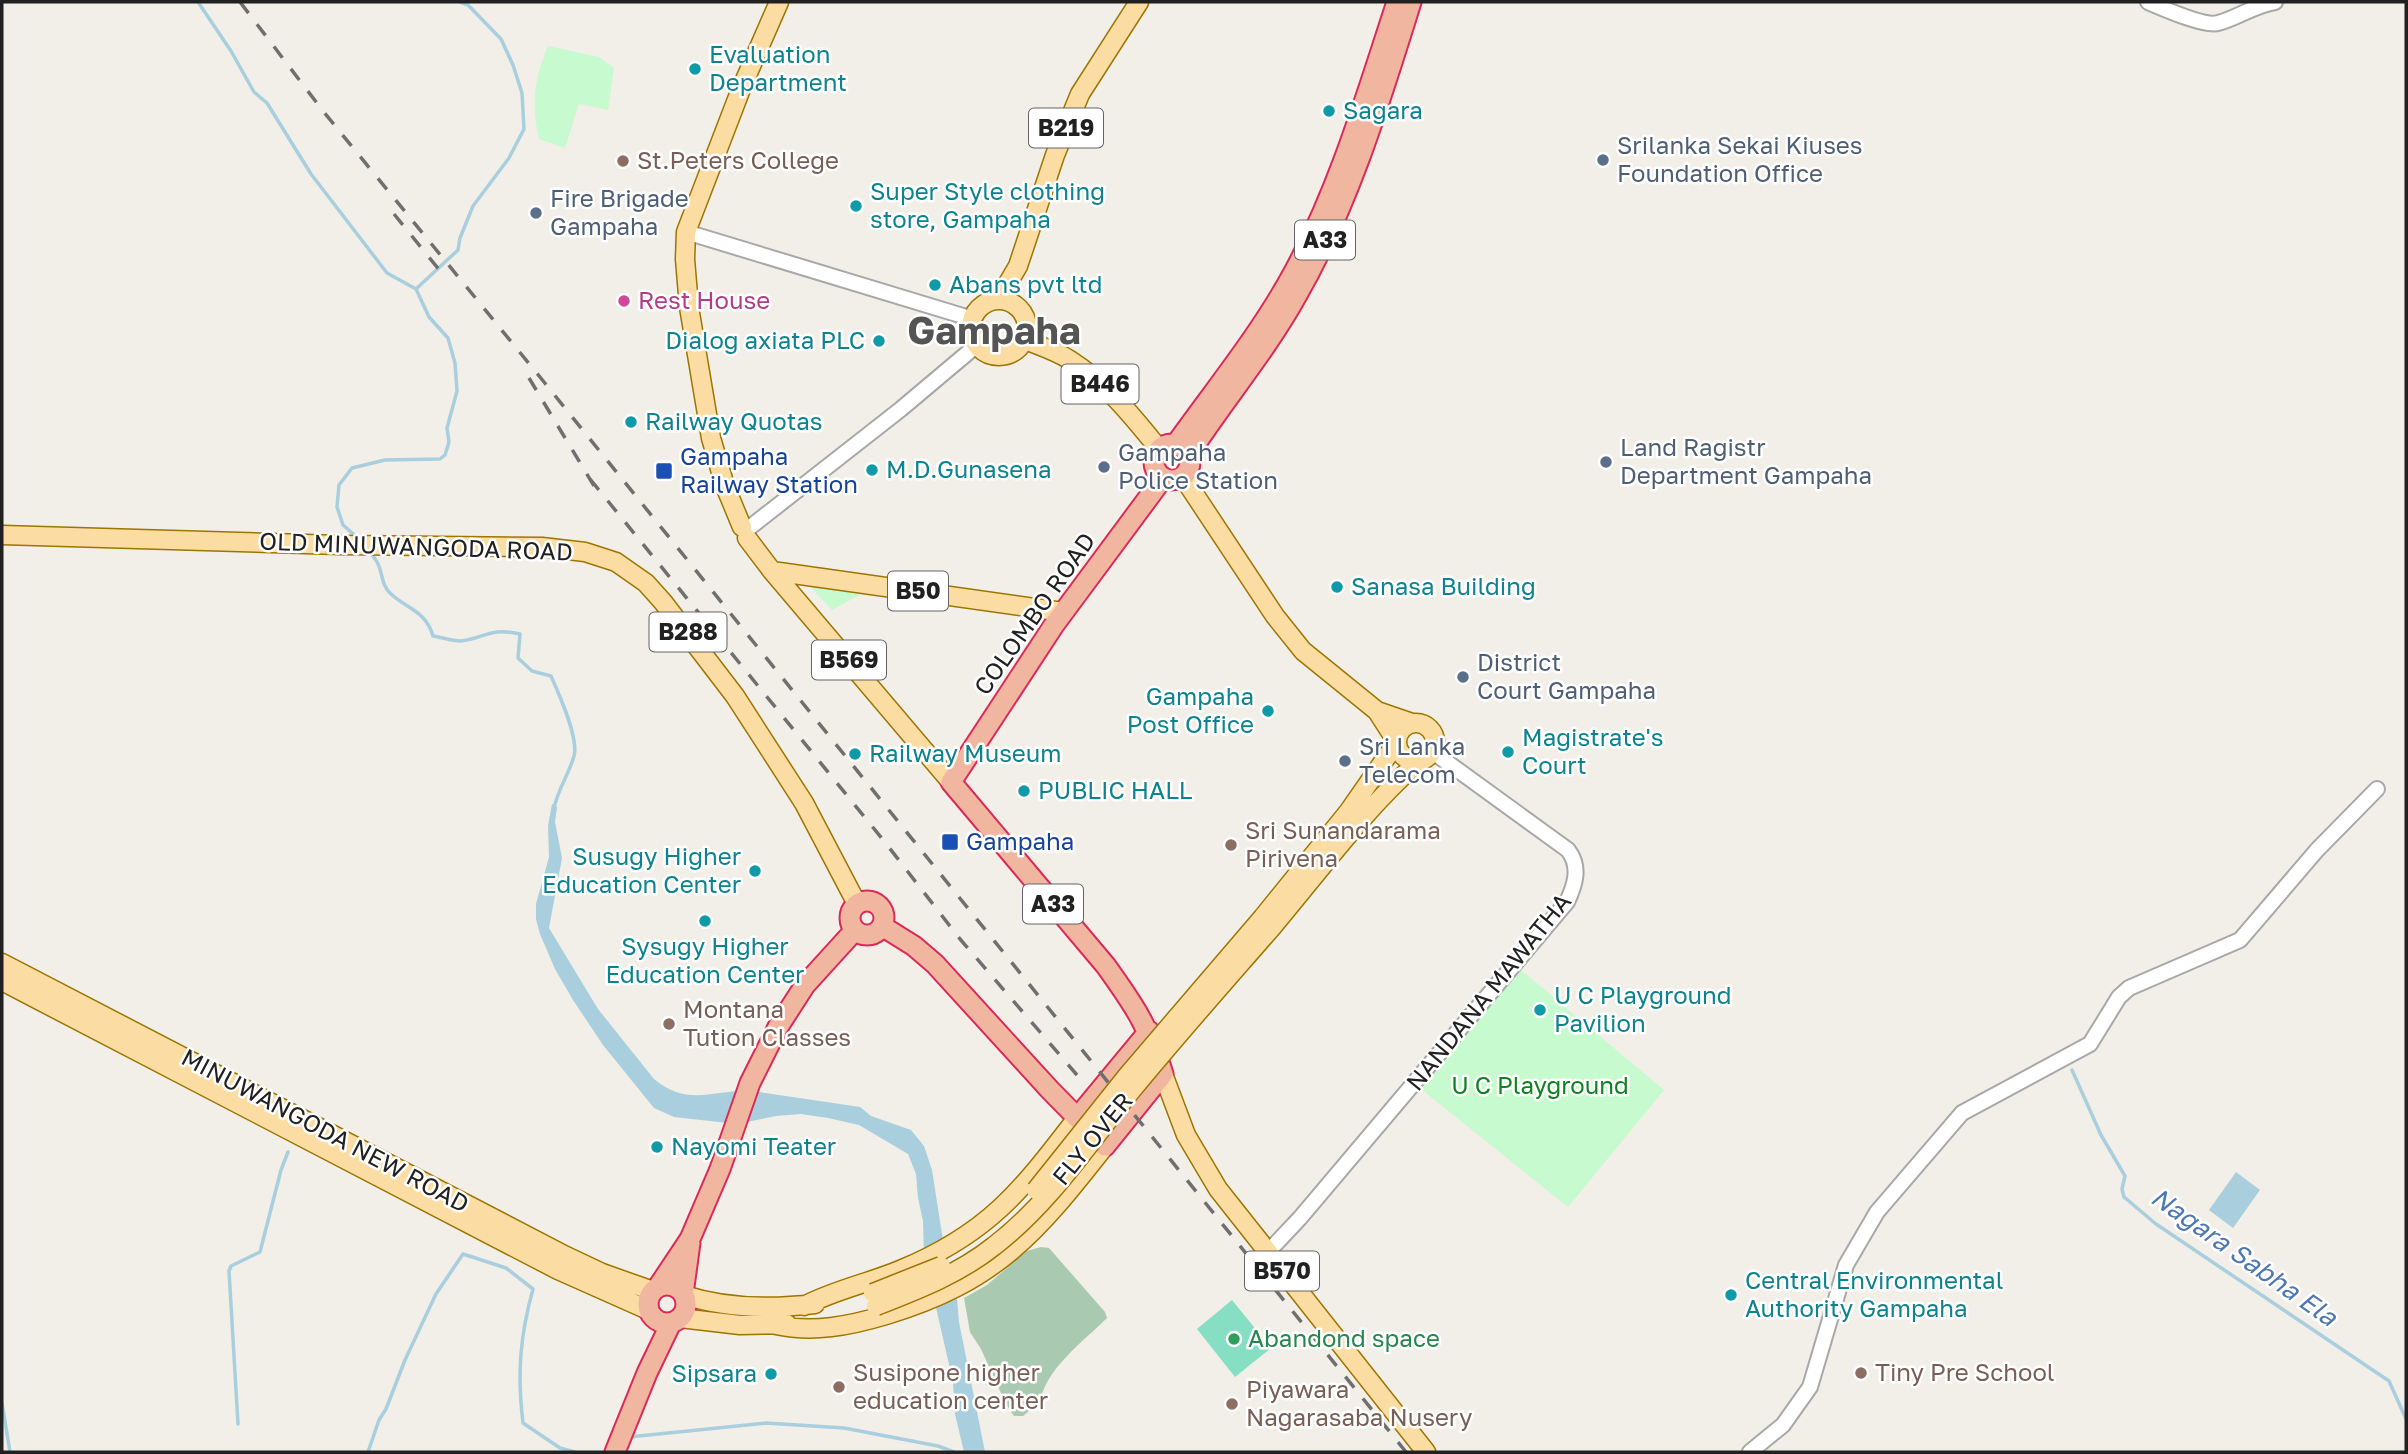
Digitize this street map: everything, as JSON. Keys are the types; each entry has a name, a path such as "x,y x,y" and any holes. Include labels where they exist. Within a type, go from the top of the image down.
{"highway":[{"name":"A33","path":"1175,449 1273,334 1298,295 1333,222 1345,173 1397,2"},
{"name":"A33","path":"1345,173 1411,2"},
{"path":"1175,449 1191,465 1183,477 1177,480 1163,478 1155,468 1154,461 1175,449"},
{"name":"COLOMBO ROAD","path":"951,782 1063,612 1163,478"},
{"name":"A33","path":"951,782 1106,966 1149,1031 1163,1074"},
{"path":"869,901 878,906 884,915 882,926 876,933 868,935 855,930 850,917 857,905 869,901"},
{"path":"882,926 914,946 935,964 1105,1146 1163,1074"},
{"path":"647,1373 653,1301 691,1239 737,1124 750,1083 792,1003 855,930"},
{"path":"1077,1118 1149,1031"},
{"path":"619,1445 647,1373 686,1307 683,1295 691,1239"},
{"path":"653,1301 671,1286 683,1295"},
{"path":"653,1301 662,1323 676,1321"}],"main road":[{"name":"B569","path":"779,2 741,89 686,232 689,307 711,438 725,486 746,531 772,571 951,782"},
{"name":"B219","path":"998,300 1018,266 1055,155 1080,94 1139,2"},
{"name":"B219","path":"1018,266 1020,309"},
{"path":"998,300 1012,303 1020,309 1027,322 1025,340 1015,351 1001,356 986,353 976,345 971,331 973,319 981,307 998,300"},
{"name":"B446","path":"1025,340 1067,358 1083,369 1175,449"},
{"path":"1183,477 1290,637 1318,665 1377,711 1419,723 1431,729 1436,740 1426,757 1399,779 1295,890"},
{"name":"OLD MINUWANGODA ROAD","path":"2,535 340,545 492,546 573,550 608,559 628,569 663,602 735,696 804,803 857,905"},
{"name":"B50","path":"772,571 1063,612"},
{"path":"1377,711 1397,742 1401,755 1412,761 1426,757"},
{"path":"1295,890 1397,742 1401,730 1412,723"},
{"name":"FLY OVER","path":"874,1299 920,1289 958,1270 1013,1231 1055,1187 1295,890"},
{"name":"MINUWANGODA NEW ROAD","path":"2,963 566,1256 610,1276 653,1301"},
{"name":"MINUWANGODA NEW ROAD","path":"2,981 558,1270 653,1301"},
{"name":"B570","path":"1163,1074 1176,1113 1200,1161 1268,1253 1426,1452"},
{"path":"804,1306 819,1298 879,1279 920,1262 982,1226 1019,1192 1077,1118"},
{"path":"776,1325 796,1329 825,1328 868,1320 926,1303 963,1286 1023,1242 1058,1205 1105,1146"},
{"path":"683,1295 737,1307 773,1308 874,1299"},
{"path":"676,1321 776,1325 825,1318 874,1299"}],"street":[{"path":"2148,2 2175,13 2216,24 2261,4 2275,2"},
{"path":"686,232 973,319"},
{"path":"746,531 901,409 976,345"},
{"name":"NANDANA MAWATHA","path":"1268,1253 1567,902 1576,884 1575,859 1568,850 1426,757"},
{"path":"1750,1452 1783,1425 1811,1387 1846,1265 1872,1219 1962,1113 2090,1044 2119,997 2129,988 2240,940 2317,850 2377,789"}],"green space":[{"path":"548,46 599,57 614,68 608,110 579,104 565,148 539,139 535,92"},
{"path":"801,577 870,589 832,610"},
{"name":"U C Playground","path":"1521,970 1664,1090 1568,1207 1421,1089"},
{"path":"1049,1248 1105,1312 1107,1318 1058,1367 1040,1402 1023,1416 1014,1416 970,1332 964,1298 987,1285 1027,1251"},
{"name":"Abandond space","path":"1232,1300 1271,1348 1235,1377 1197,1329"}],"water":[{"path":"552,804 557,807 555,822 562,858 549,928 598,1009 654,1079 667,1088 690,1095 752,1091 860,1107 871,1116 911,1130 924,1146 932,1170 985,1452 964,1452 955,1414 953,1382 924,1255 923,1221 916,1174 908,1154 859,1125 828,1118 801,1114 737,1124 674,1117 654,1108 603,1045 573,1000 555,969 540,934 536,904 549,857 548,826"},
{"path":"2236,1172 2260,1190 2233,1228 2209,1210"}],"waterway":[{"path":"198,2 231,51 254,92 267,103 311,174 387,273 416,289"},
{"path":"359,539 343,525 337,507 339,485 352,468 385,460 440,459 445,455 449,442 447,428 457,391 455,363 448,338 429,317 416,289 458,250 473,206 509,158 524,129 522,93 501,39 468,5 460,2"},
{"path":"368,550 380,568 388,591 421,616 433,636 460,641 494,632 520,634 518,658 532,671 551,676 567,716 575,748 572,763 554,808"},
{"name":"Nagara Sabha Ela","path":"2072,1070 2101,1135 2125,1176 2122,1189 2124,1197 2156,1224 2389,1381 2406,1419"},
{"path":"238,1424 229,1271 231,1266 260,1252 288,1152"},
{"path":"368,1452 379,1420 436,1294 463,1254 506,1268 533,1289 521,1355 523,1423 560,1448 575,1452"},
{"path":"2,1403 10,1452"},
{"path":"629,1437 766,1423 844,1428 938,1446 954,1452"}],"railway":[{"path":"240,2 323,111 1406,1452"},
{"path":"394,214 445,277"},
{"path":"529,378 594,486"},
{"path":"590,479 884,841 960,939 1077,1075"}],"place":[{"name":"Evaluation Department","path":"695,69"},
{"name":"Sagara","path":"1329,111"},
{"name":"Srilanka Sekai Kiuses Foundation Office","path":"1603,160"},
{"name":"St.Peters College","path":"623,161"},
{"name":"Super Style clothing store, Gampaha","path":"856,206"},
{"name":"Fire Brigade Gampaha","path":"536,213"},
{"name":"Abans pvt ltd","path":"935,285"},
{"name":"Rest House","path":"624,301"},
{"name":"Dialog axiata PLC","path":"879,341"},
{"name":"Railway Quotas","path":"631,422"},
{"name":"Land Ragistr Department Gampaha","path":"1606,462"},
{"name":"Gampaha Police Station","path":"1104,467"},
{"name":"M.D.Gunasena","path":"872,470"},
{"name":"Gampaha Railway Station","path":"664,471"},
{"name":"Sanasa Building","path":"1337,587"},
{"name":"District Court Gampaha","path":"1463,677"},
{"name":"Gampaha Post Office","path":"1268,711"},
{"name":"Magistrate's Court","path":"1508,752"},
{"name":"Railway Museum","path":"855,754"},
{"name":"Sri Lanka Telecom","path":"1345,761"},
{"name":"PUBLIC HALL","path":"1024,791"},
{"name":"Gampaha","path":"950,842"},
{"name":"Sri Sunandarama Pirivena","path":"1231,845"},
{"name":"Susugy Higher Education Center","path":"755,871"},
{"name":"Sysugy Higher Education Center","path":"705,921"},
{"name":"U C Playground Pavilion","path":"1540,1010"},
{"name":"Montana Tution Classes","path":"669,1024"},
{"name":"Nayomi Teater","path":"657,1147"},
{"name":"Central Environmental Authority Gampaha","path":"1731,1295"},
{"name":"Abandond space","path":"1234,1339"},
{"name":"Tiny Pre School","path":"1861,1373"},
{"name":"Sipsara","path":"771,1374"},
{"name":"Susipone higher education center","path":"839,1387"},
{"name":"Piyawara Nagarasaba Nusery","path":"1232,1404"}],"district":[{"name":"Gampaha","path":"994,331"}]}
